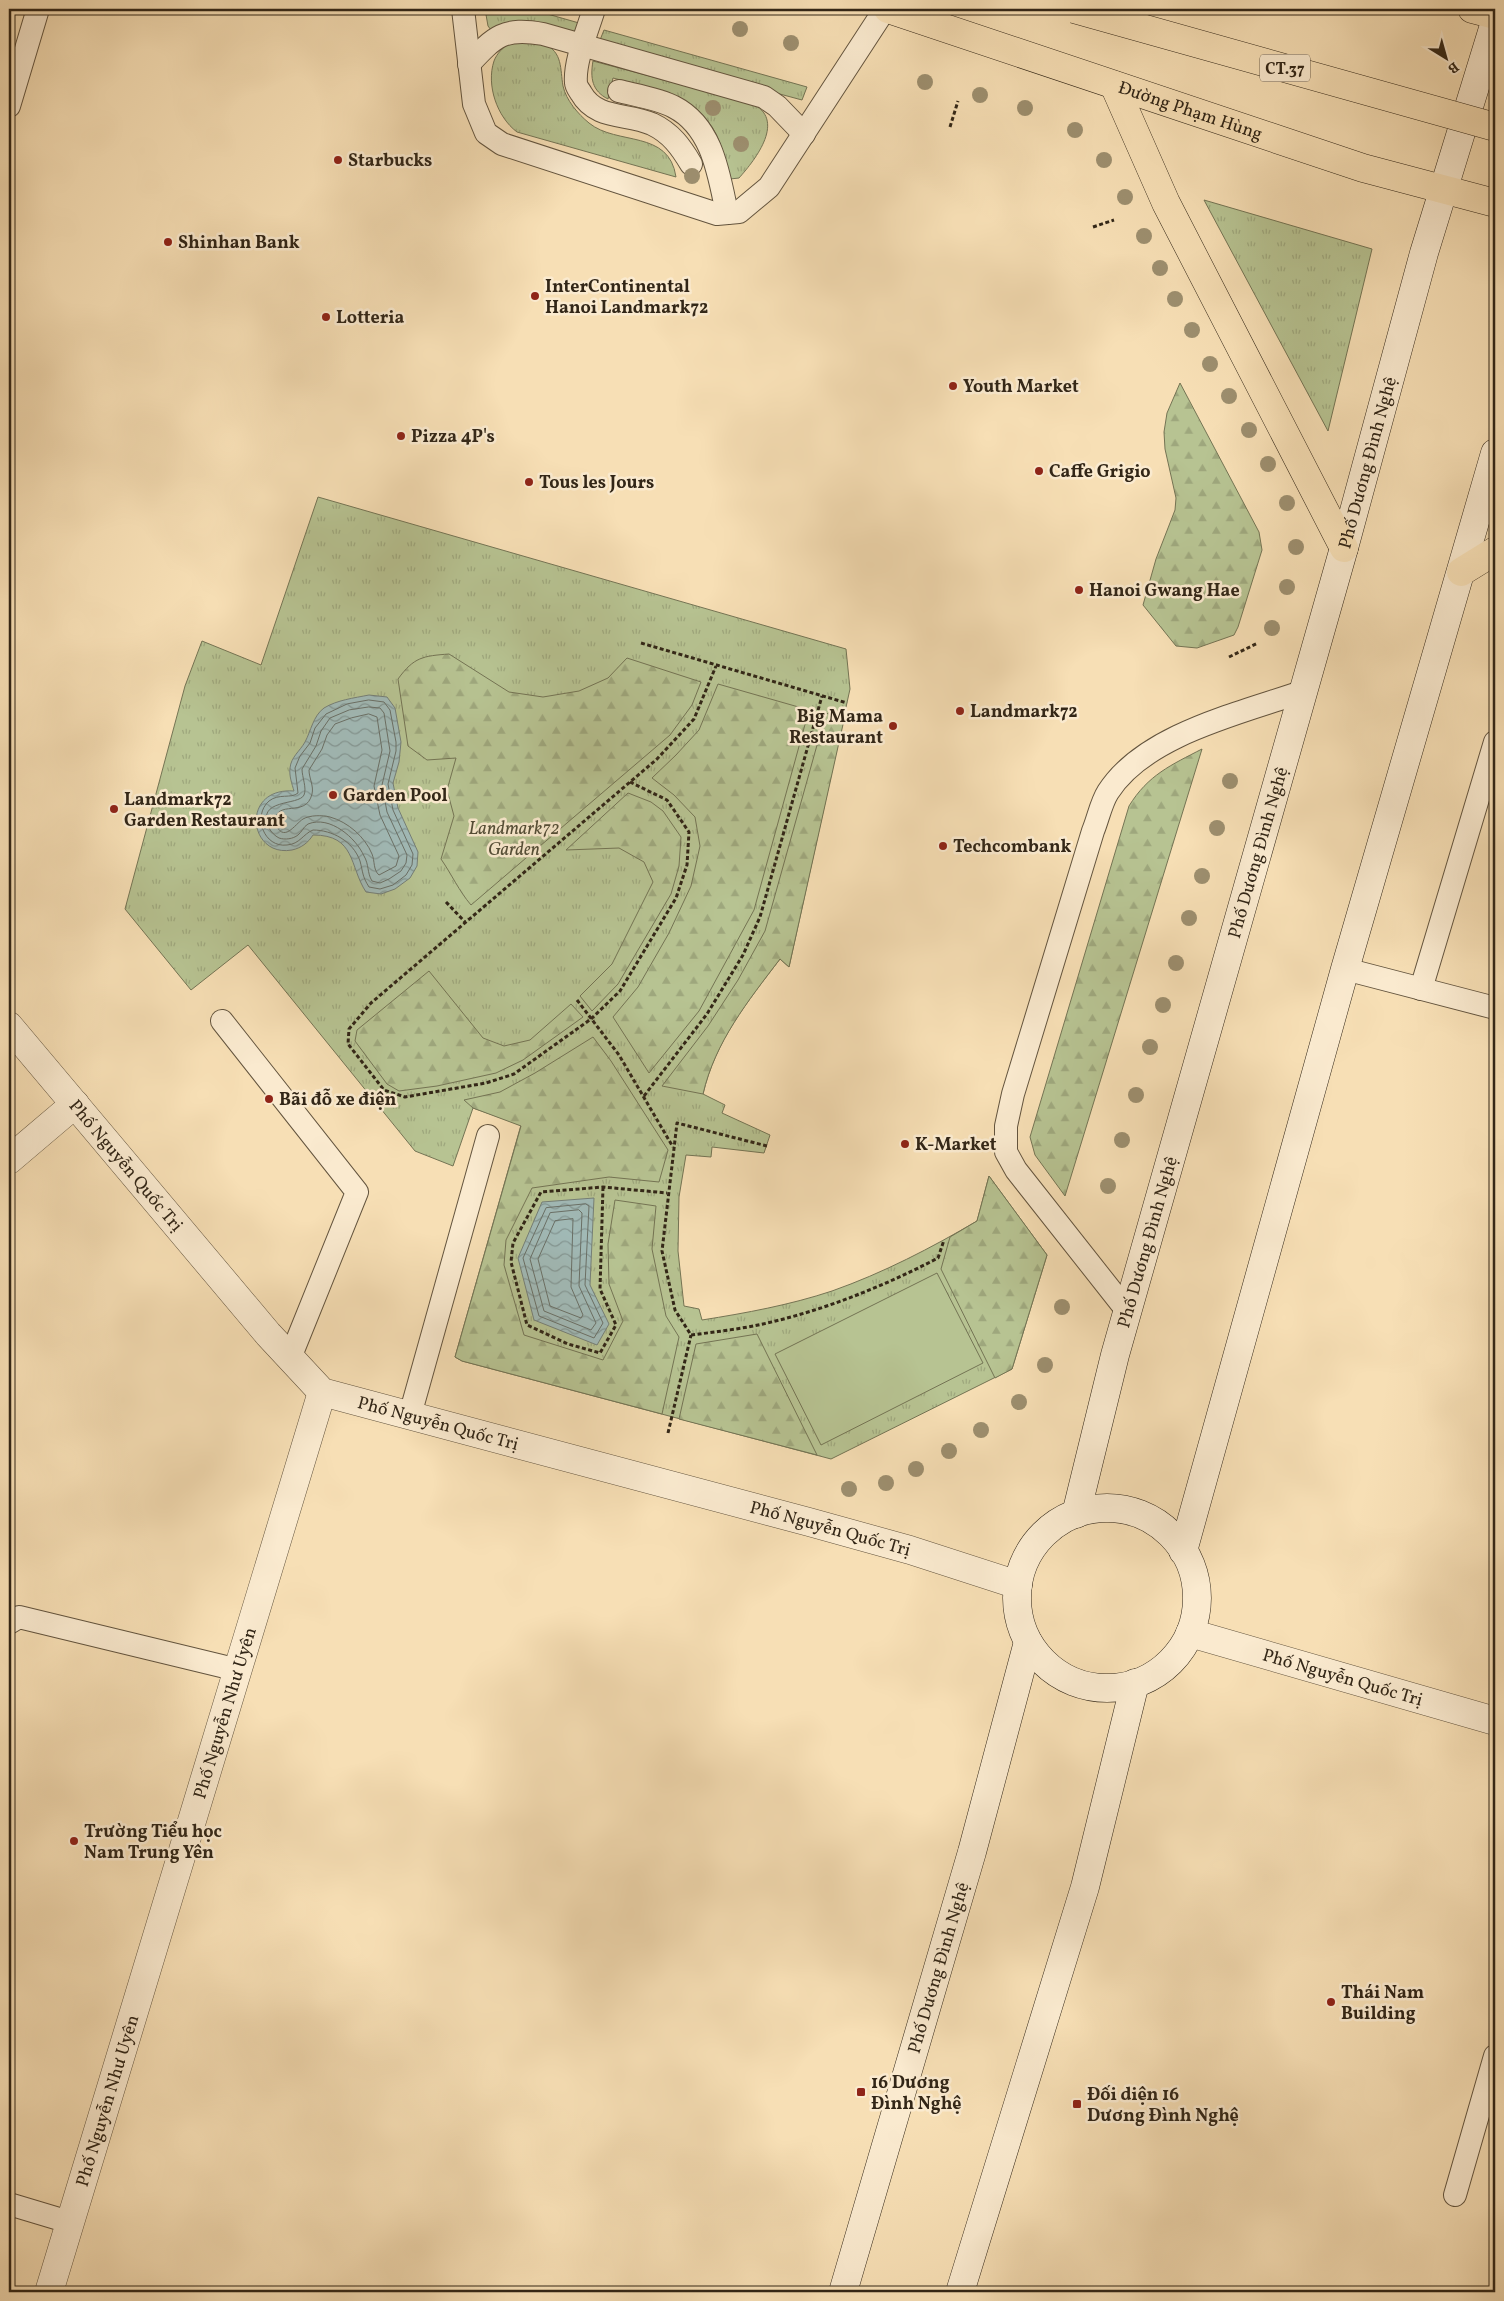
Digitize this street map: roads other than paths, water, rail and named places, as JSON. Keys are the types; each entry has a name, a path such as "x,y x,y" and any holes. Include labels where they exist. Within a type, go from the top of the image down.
{"main road":[{"name":"Đường Phạm Hùng","path":"886,9 1363,168 1443,191 1495,203"},
{"name":"CT.37","path":"1074,9 1495,127"},
{"path":"1472,9 1495,15"},
{"name":"Phố Dương Đình Nghệ","path":"1076,1514 1115,1355 1304,691 1424,252 1495,22"},
{"path":"1114,85 1166,203 1344,548"},
{"path":"1183,1551 1345,969 1495,453"},
{"path":"1461,572 1495,550"},
{"name":"Phố Nguyễn Quốc Trị","path":"9,1026 290,1358 322,1392 910,1550 1018,1585"},
{"path":"9,1160 75,1104"},
{"name":"Phố Nguyễn Như Uyên","path":"49,2292 322,1392"},
{"path":"1096,1508 1125,1509 1152,1519 1176,1539 1183,1551 1192,1565 1198,1595 1194,1626 1180,1653 1157,1674 1129,1686 1098,1689 1070,1681 1045,1665 1028,1642 1018,1614 1018,1585 1026,1557 1043,1534 1068,1517 1096,1508"},
{"name":"Phố Nguyễn Quốc Trị","path":"1190,1632 1495,1721"},
{"name":"Phố Dương Đình Nghệ","path":"843,2292 972,1852 1028,1642"},
{"path":"960,2292 1085,1887 1135,1683"}],"lane":[{"path":"463,9 474,104 486,133 502,144 717,214 739,212 769,187 886,9"},
{"path":"594,9 577,66 576,84 585,101 600,112 650,123 667,133 679,144 691,164"},
{"path":"9,106 30,10"},
{"path":"469,64 486,45 498,37 505,33 521,30 764,98 778,106 804,134"},
{"path":"619,91 674,106 691,119 713,154 727,213"},
{"path":"1128,1312 1070,1241 1016,1170 1006,1152 1006,1126 1013,1094 1093,831 1107,792 1133,762 1179,735 1304,691"},
{"path":"1421,989 1495,742"},
{"path":"1345,969 1495,1008"},
{"path":"222,1021 357,1192 290,1358"},
{"path":"410,1415 488,1136"},
{"path":"9,1623 18,1617 238,1670"},
{"path":"1455,2195 1495,2056"},
{"path":"9,2204 69,2222"}],"water":[{"name":"Garden Pool","path":"369,695 387,697 395,708 401,742 399,762 393,783 398,808 418,852 417,866 410,878 395,889 381,894 366,892 349,854 337,840 327,836 313,835 307,843 298,848 277,850 266,844 259,834 256,822 258,810 265,800 277,793 294,791 290,774 291,764 305,742 320,711 334,703"},
{"path":"594,1198 590,1285 609,1324 597,1345 534,1320 518,1258 542,1202"}],"place":[{"name":"Starbucks","path":"338,160"},
{"name":"Shinhan Bank","path":"168,242"},
{"name":"InterContinental Hanoi Landmark72","path":"535,296"},
{"name":"Lotteria","path":"326,317"},
{"name":"Youth Market","path":"953,386"},
{"name":"Pizza 4P's","path":"401,436"},
{"name":"Caffe Grigio","path":"1039,471"},
{"name":"Tous les Jours","path":"529,482"},
{"name":"Hanoi Gwang Hae","path":"1079,590"},
{"name":"Landmark72","path":"960,711"},
{"name":"Big Mama Restaurant","path":"893,726"},
{"name":"Garden Pool","path":"333,795"},
{"name":"Landmark72 Garden Restaurant","path":"114,809"},
{"name":"Techcombank","path":"943,846"},
{"name":"Bãi đỗ xe điện","path":"269,1099"},
{"name":"K-Market","path":"905,1144"},
{"name":"Trường Tiểu học Nam Trung Yên","path":"74,1841"},
{"name":"Thái Nam Building","path":"1331,2002"},
{"name":"16 Dương Đình Nghệ","path":"861,2092"},
{"name":"Đối diện 16 Dương Đình Nghệ","path":"1077,2104"}],"park label":[{"name":"Landmark72 Garden","path":"514,838"}]}
